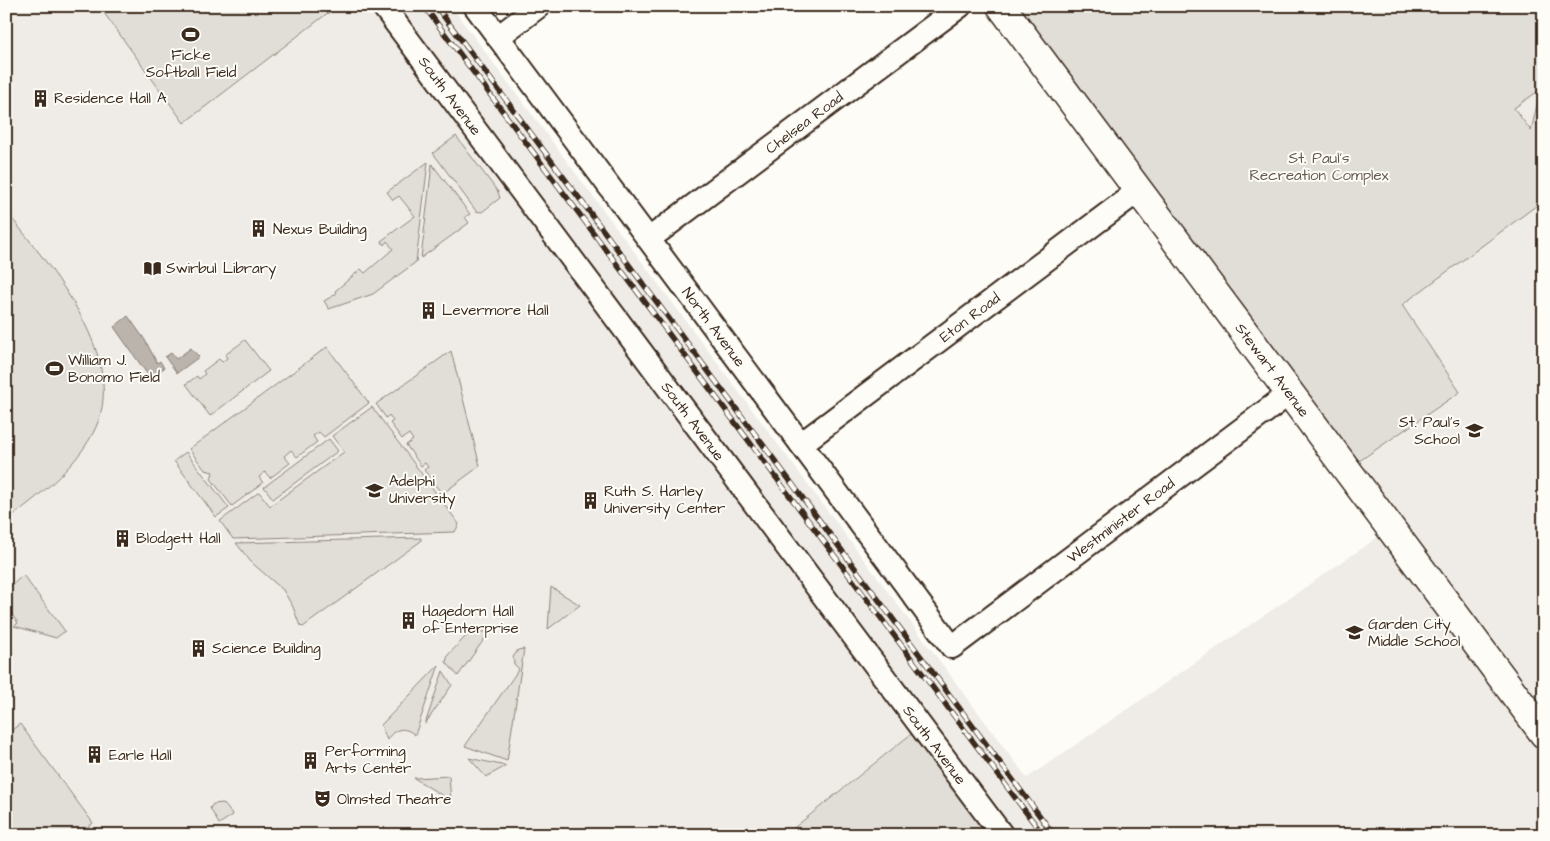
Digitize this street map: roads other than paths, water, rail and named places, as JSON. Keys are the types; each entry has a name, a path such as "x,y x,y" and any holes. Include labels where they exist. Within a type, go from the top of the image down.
{"main road":[{"name":"Stewart Avenue","path":"1001,6 1544,734"}],"street":[{"name":"South Avenue","path":"383,6 1002,835"},
{"name":"North Avenue","path":"475,6 952,647"},
{"path":"498,37 539,6"},
{"name":"Chelsea Road","path":"649,239 960,6"},
{"name":"Eton Road","path":"801,444 1138,191"},
{"name":"Westminister Road","path":"952,647 1290,393"}],"railway":[{"path":"424,6 1043,835"},
{"path":"436,6 1054,835"}],"place":[{"name":"Ficke Softball Field","path":"191,34"},
{"name":"Residence Hall A","path":"40,98"},
{"name":"Nexus Building","path":"259,229"},
{"name":"Swirbul Library","path":"152,268"},
{"name":"Levermore Hall","path":"428,310"},
{"name":"William J. Bonomo Field","path":"54,369"},
{"name":"St. Paul's School","path":"1474,431"},
{"name":"Adelphi University","path":"375,490"},
{"name":"Ruth S. Harley University Center","path":"590,500"},
{"name":"Blodgett Hall","path":"122,538"},
{"name":"Hagedorn Hall of Enterprise","path":"408,620"},
{"name":"Garden City Middle School","path":"1354,633"},
{"name":"Science Building","path":"198,648"},
{"name":"Earle Hall","path":"95,755"},
{"name":"Performing Arts Center","path":"311,760"},
{"name":"Olmsted Theatre","path":"323,799"}],"park label":[{"name":"St. Paul's Recreation Complex","path":"1319,166"}]}
